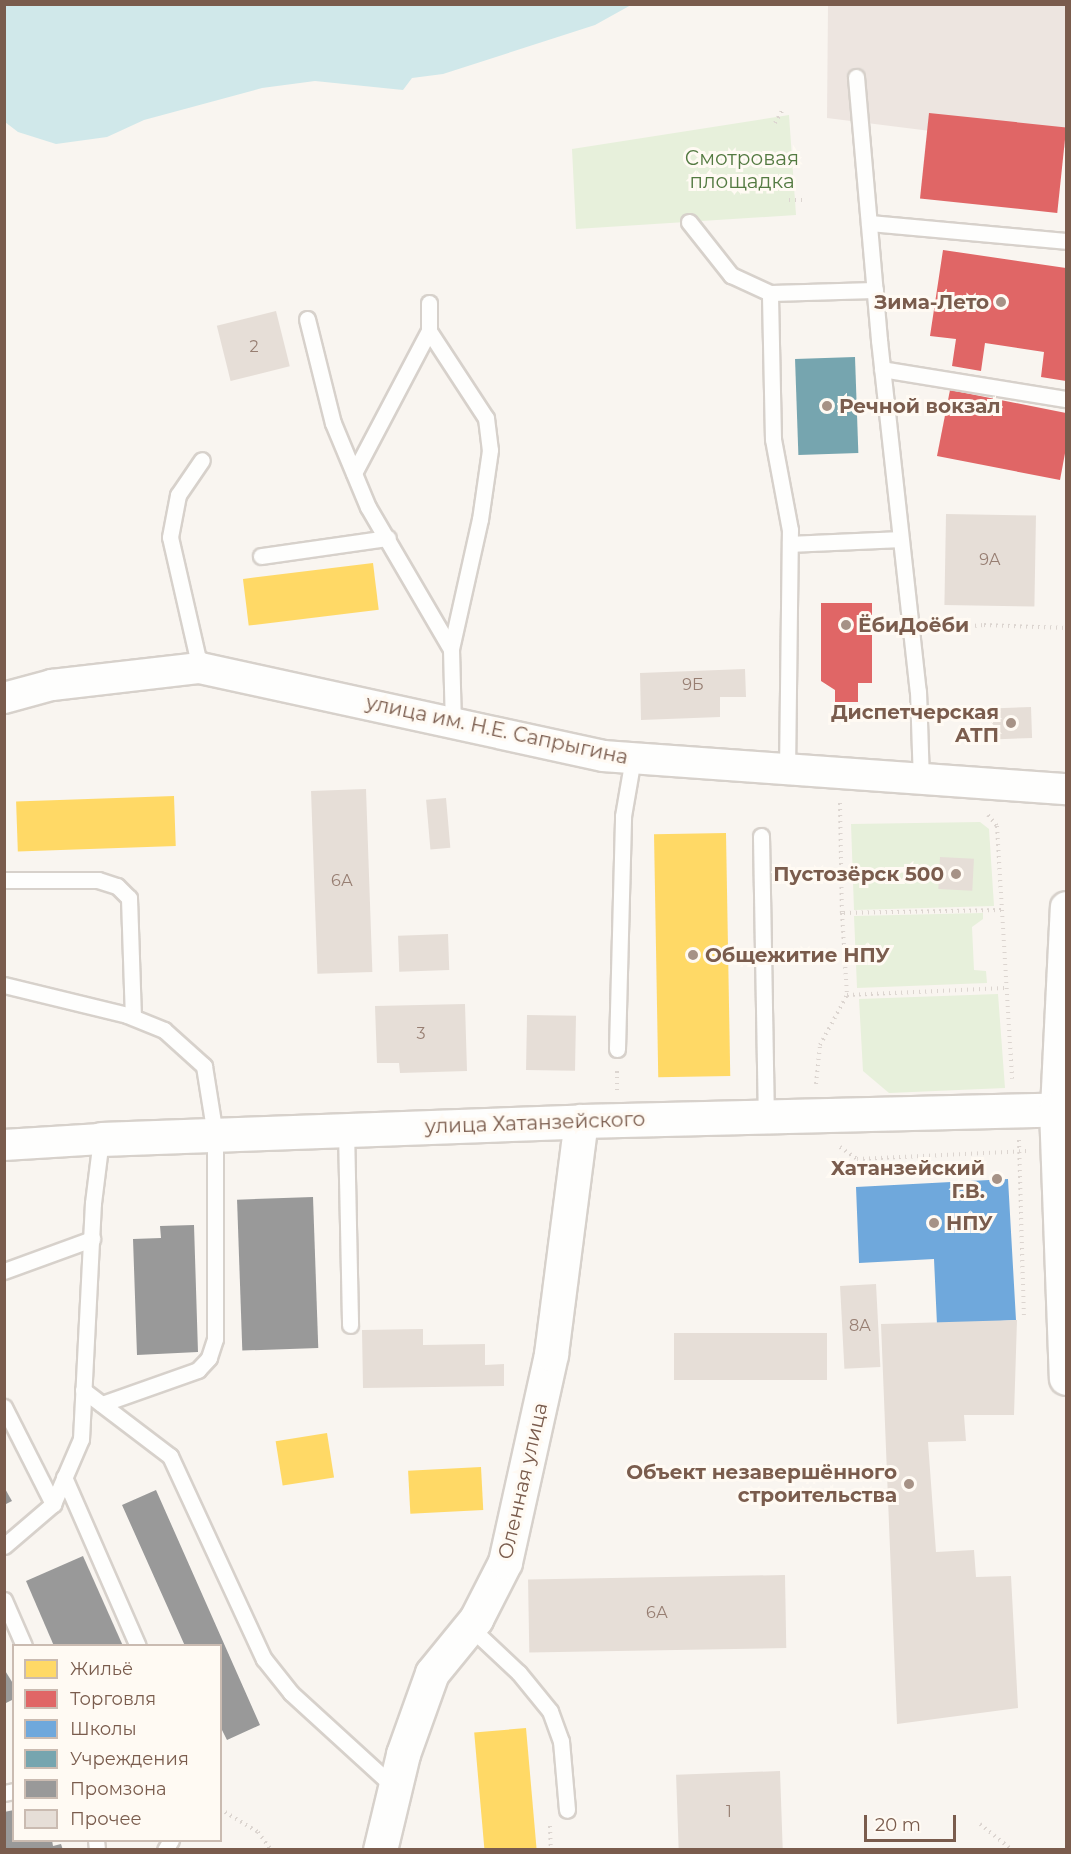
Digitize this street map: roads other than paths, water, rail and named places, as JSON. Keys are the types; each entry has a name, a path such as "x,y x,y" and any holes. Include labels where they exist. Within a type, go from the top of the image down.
{"street":[{"name":"улица им. Н.Е. Сапрыгина","path":"6,692 200,668 604,756 840,775 1066,789"},
{"path":"1066,907 1061,1108 1066,1378"},
{"name":"улица Хатанзейского","path":"4,1145 102,1139 580,1121 1061,1108"},
{"name":"Оленная улица","path":"380,1850 403,1754 432,1673 470,1627 505,1563 522,1498 551,1354 580,1121"}],"lane":[{"path":"856,77 882,369 911,631 921,780"},
{"path":"689,222 731,275 770,293 875,290"},
{"path":"869,223 1066,241"},
{"path":"770,293 773,439 790,544 788,771"},
{"path":"354,473 429,331 429,303"},
{"path":"307,319 333,423 368,507 452,649"},
{"path":"429,331 486,418 490,450 452,649 453,724"},
{"path":"882,369 1066,399"},
{"path":"200,668 170,537 178,495 202,460"},
{"path":"261,556 388,538"},
{"path":"790,544 900,539"},
{"path":"617,1049 623,816 633,758"},
{"path":"761,836 766,1116"},
{"path":"4,880 98,880 117,886 129,898 133,1017"},
{"path":"4,985 133,1017 164,1030 204,1066 215,1135 215,1339 209,1358 198,1370 102,1404"},
{"path":"346,1130 350,1325"},
{"path":"4,1546 53,1504 81,1440 92,1239 102,1139"},
{"path":"4,1271 92,1239"},
{"path":"83,1390 170,1456 264,1659 291,1693 396,1789"},
{"path":"4,1407 53,1504"},
{"path":"64,1477 137,1644"},
{"path":"4,1600 23,1644"},
{"path":"470,1627 519,1673 550,1711 561,1741 567,1810"}],"water":[{"path":"4,5 631,5 595,25 443,74 412,78 403,90 315,81 262,88 144,120 107,137 56,144 18,132 5,122"}],"place":[{"name":"Зима-Лето","path":"1001,302"},
{"name":"Речной вокзал","path":"827,406"},
{"name":"ЁбиДоёби","path":"846,625"},
{"name":"Диспетчерская АТП","path":"1011,723"},
{"name":"Пустозёрск 500","path":"956,874"},
{"name":"Общежитие НПУ","path":"693,955"},
{"name":"Хатанзейский Г.В.","path":"997,1179"},
{"name":"НПУ","path":"934,1223"},
{"name":"Объект незавершённого строительства","path":"909,1484"}],"park label":[{"name":"Смотровая площадка","path":"742,170"}]}
